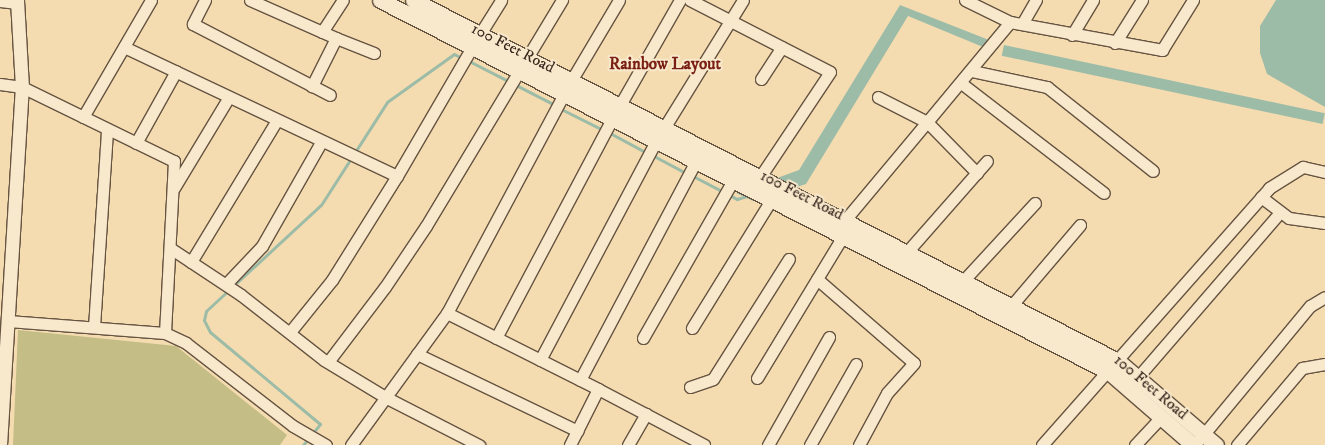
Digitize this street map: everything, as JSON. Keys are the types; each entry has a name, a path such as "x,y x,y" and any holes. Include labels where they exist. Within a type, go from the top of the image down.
{"main road":[{"name":"100 Feet Road","path":"380,0 842,236 1137,378 1197,441"},
{"name":"100 Feet Road","path":"413,0 1012,305 1113,367 1160,418 1197,441 1216,445"}],"street":[{"path":"84,117 151,0"},
{"path":"205,0 193,24 330,95"},
{"path":"250,0 374,53"},
{"path":"322,32 343,0"},
{"path":"480,34 501,0"},
{"path":"527,58 562,0"},
{"path":"571,81 619,0"},
{"path":"620,105 680,0"},
{"path":"690,0 830,72 760,177"},
{"path":"664,128 743,0"},
{"path":"1022,24 1036,0"},
{"path":"1072,34 1093,0"},
{"path":"1115,43 1142,0"},
{"path":"971,2 1010,22 1115,43 1162,50 1193,0"},
{"path":"0,1 17,2 22,86 0,445"},
{"path":"845,220 972,71 1010,22"},
{"path":"312,86 336,38"},
{"path":"124,47 321,142 397,176"},
{"path":"290,332 332,280 397,176 472,47"},
{"path":"761,79 782,47"},
{"path":"136,143 176,71"},
{"path":"328,362 385,288 422,232 519,71"},
{"path":"972,71 1047,87 1152,171"},
{"path":"961,83 1104,193"},
{"path":"0,84 22,86 106,129 174,161 166,333"},
{"path":"351,445 447,313 564,94"},
{"path":"173,190 229,97"},
{"path":"878,97 927,122 977,174"},
{"path":"496,338 612,119"},
{"path":"191,262 276,120"},
{"path":"94,327 106,129"},
{"path":"540,360 656,141"},
{"path":"226,284 262,246 321,142"},
{"path":"580,380 696,161"},
{"path":"907,252 987,161"},
{"path":"1042,445 1113,367 1261,197 1289,172 1303,167 1325,172"},
{"path":"643,338 733,180"},
{"path":"1261,197 1290,218 1325,223"},
{"path":"692,328 771,200"},
{"path":"963,280 1035,203"},
{"path":"1137,378 1276,218"},
{"path":"1012,305 1080,226"},
{"path":"757,378 842,236"},
{"path":"170,248 226,284 328,362 385,397 479,445"},
{"path":"690,387 713,379 789,259"},
{"path":"817,279 914,363 887,393 859,445"},
{"path":"1197,441 1310,306 1325,297"},
{"path":"447,313 598,389 701,444"},
{"path":"8,321 166,333 186,343 293,426 326,445"},
{"path":"771,445 829,337"},
{"path":"417,354 578,431"},
{"path":"810,445 856,364"},
{"path":"1237,445 1302,368 1325,364"},
{"path":"570,445 598,389"},
{"path":"628,445 646,414"},
{"path":"1134,445 1160,418"}],"shaded area":[{"path":"1276,0 1325,0 1325,107 1267,74 1260,53 1260,26"},
{"path":"900,5 989,40 983,47 908,16 806,184 753,201 736,193 799,170"},
{"path":"1004,45 1325,113 1323,124 1002,56"},
{"path":"18,330 176,346 287,435 280,445 13,445"}],"waterway":[{"path":"312,434 320,424 210,332 204,320 206,311 321,205 387,102 454,54 462,58"},
{"path":"467,60 555,105"},
{"path":"559,108 603,130"},
{"path":"608,132 647,153"},
{"path":"652,155 686,173"},
{"path":"691,175 737,199 747,196"},
{"path":"303,445 308,439"}],"district":[{"name":"Rainbow Layout","path":"665,65"}]}
